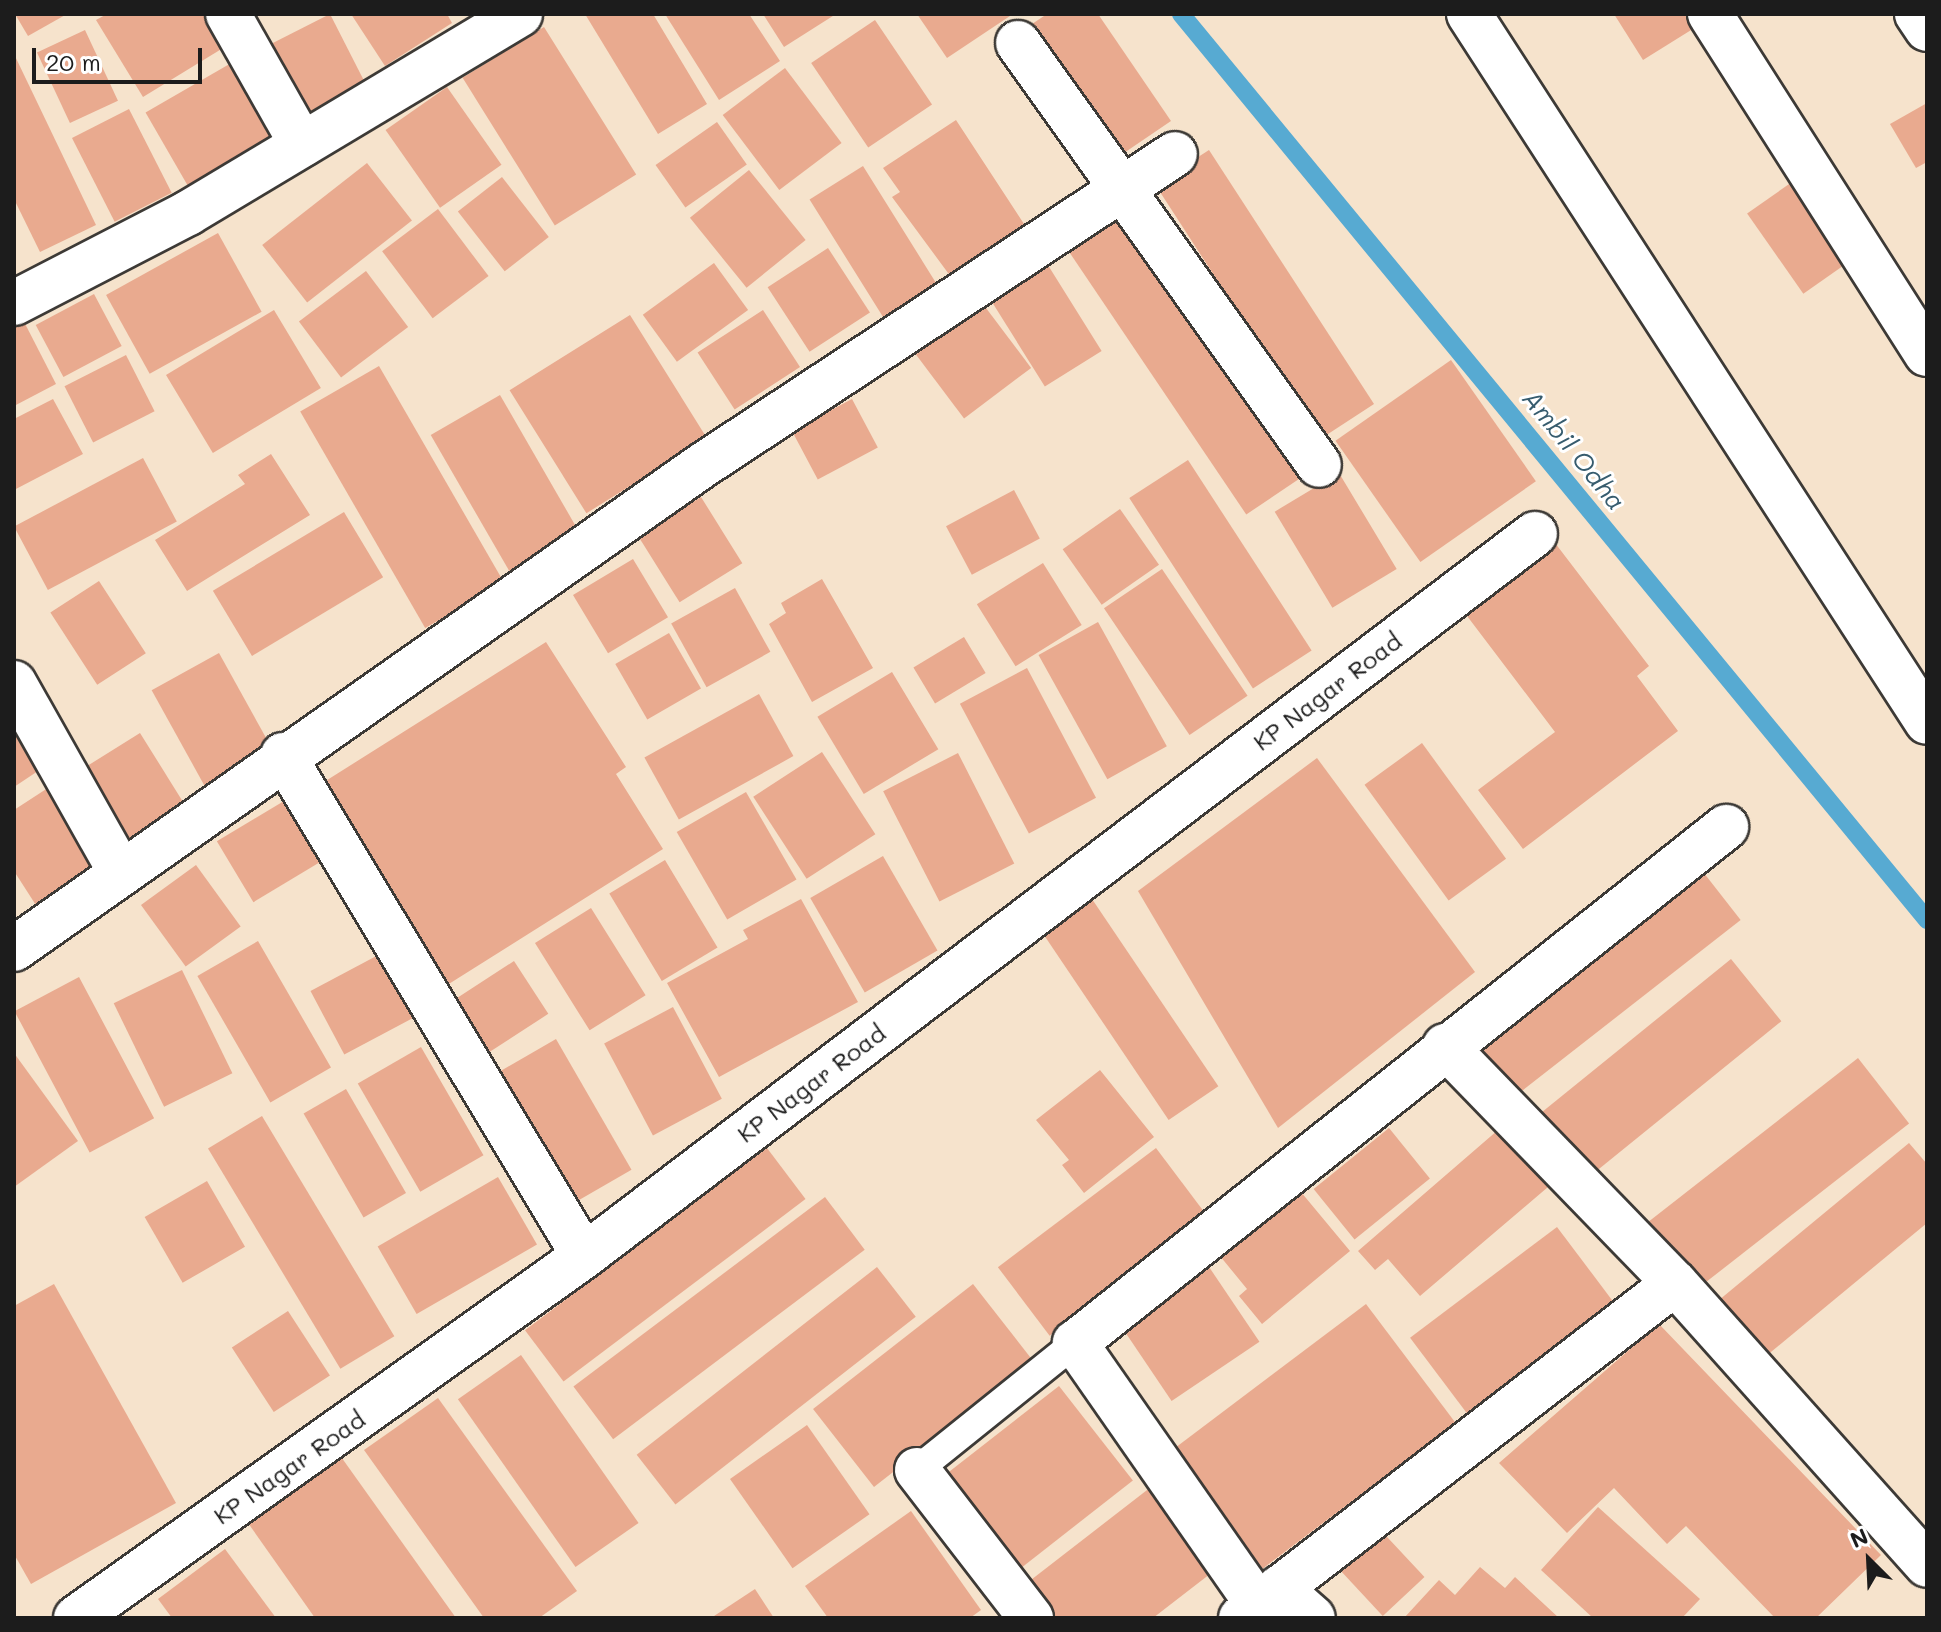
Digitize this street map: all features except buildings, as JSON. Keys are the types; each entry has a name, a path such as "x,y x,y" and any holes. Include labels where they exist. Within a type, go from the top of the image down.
{"street":[{"path":"228,14 302,145"},
{"path":"14,303 302,145 465,29 520,14"},
{"path":"1469,14 1927,722"},
{"path":"1710,14 1927,354"},
{"path":"1917,14 1927,29"},
{"path":"1018,43 1126,187 1319,465"},
{"path":"14,949 283,755 703,465 1175,154"},
{"name":"KP Nagar Road","path":"76,1618 584,1256 1535,534"},
{"path":"14,683 120,871"},
{"path":"283,755 584,1256"},
{"path":"1313,1618 1259,1604 1075,1343 1445,1046 1726,827"},
{"path":"1445,1046 1675,1283 1927,1565"},
{"path":"1259,1604 1675,1283"},
{"path":"917,1470 1031,1618"}],"lane":[{"path":"917,1470 1075,1343"}],"waterway":[{"name":"Ambil Odha","path":"1181,14 1927,920"}]}
